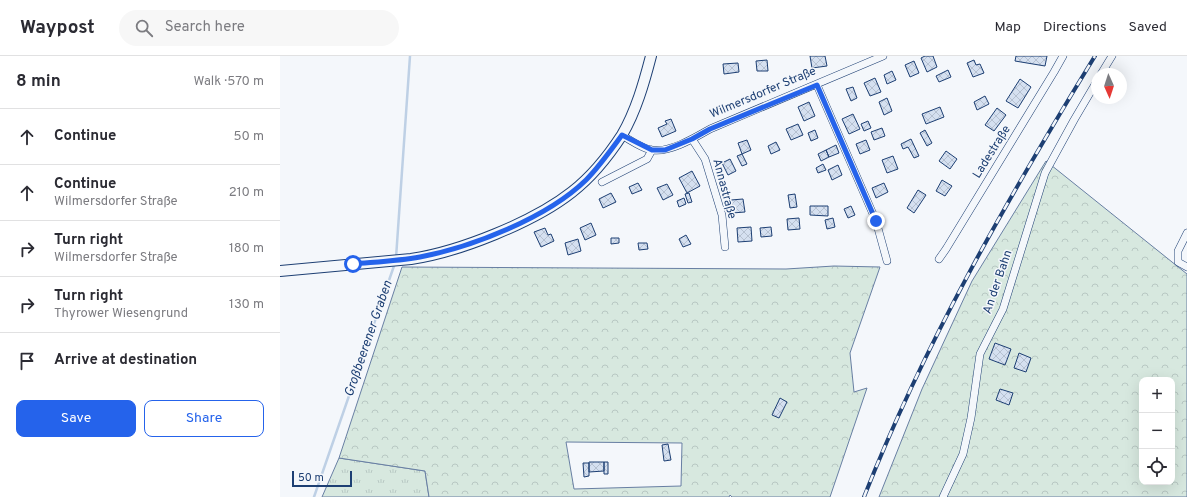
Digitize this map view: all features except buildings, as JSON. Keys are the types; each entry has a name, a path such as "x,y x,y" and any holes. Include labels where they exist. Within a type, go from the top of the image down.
{"main road":[{"path":"280,271 411,258 443,251 489,236 555,204 587,179 622,135 640,94 651,56"}],"street":[{"name":"Wilmersdorfer Straße","path":"652,150 665,150 692,139 710,129 883,56"},
{"name":"Ladestraße","path":"939,259 1063,56"},
{"path":"1105,68 1112,56"},
{"path":"817,85 876,221 887,261"},
{"name":"An der Bahn","path":"943,497 963,454 971,418 980,354 1003,309 1045,173 1091,91"},
{"path":"602,182 646,159 652,150 622,135"},
{"name":"Annastraße","path":"692,139 705,159 722,215 725,248"},
{"path":"1187,232 1178,251 1178,262 1187,267"}],"green space":[{"path":"1046,161 1187,274 1187,497 879,497 922,389 972,281"},
{"path":"834,266 880,267 850,353 854,392 867,388 830,497 732,497 730,495 729,497 429,497 425,471 339,458 402,267 786,269","holes":["566,442 682,443 681,486 574,489"]},
{"path":"339,458 425,471 429,497 322,497"}],"waterway":[{"name":"Großbeerener Graben","path":"396,258 410,56"},
{"name":"Großbeerener Graben","path":"314,497 395,263"}],"railway":[{"path":"864,497 888,439 941,327 1000,217 1095,56"}],"route":[{"path":"353,264 427,256 464,245 505,230 555,204 572,192 587,179 622,135 652,150 665,150 692,139 710,129 817,85 876,221"}]}
